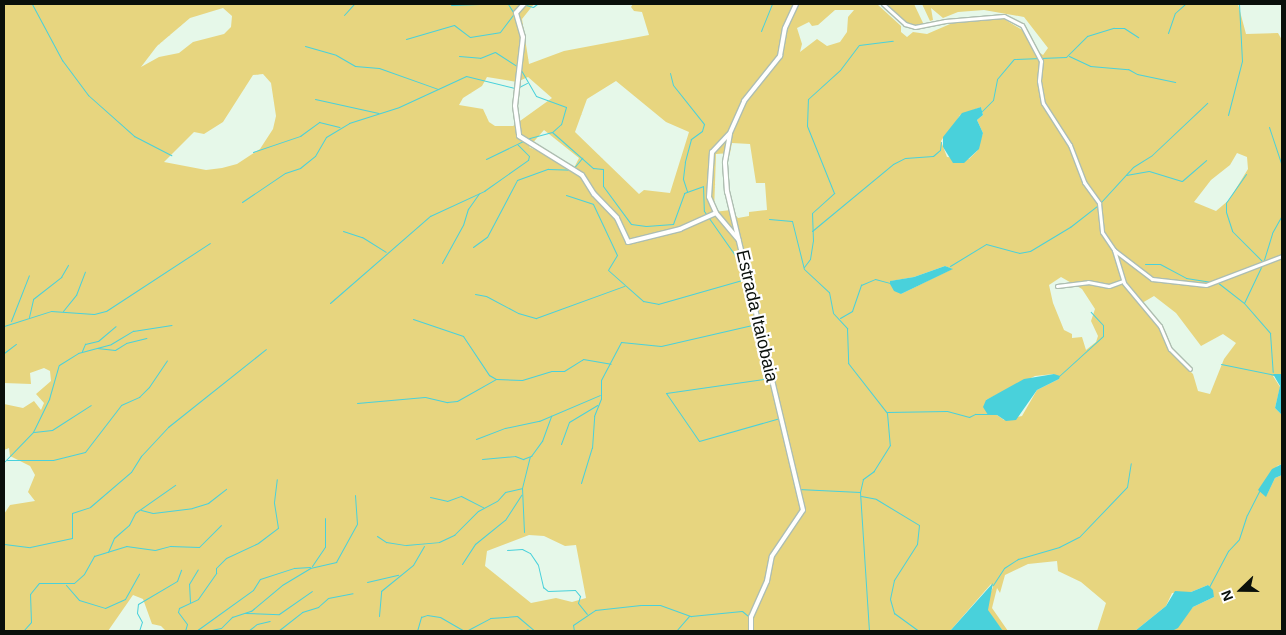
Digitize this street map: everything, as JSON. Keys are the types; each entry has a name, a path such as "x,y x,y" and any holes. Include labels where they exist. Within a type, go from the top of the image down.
{"street":[{"path":"524,4 516,13 523,37 516,106 519,136 582,175 594,194 616,216 628,242 680,229 716,213"},
{"name":"Estrada Itaiobaia","path":"752,631 751,617 767,581 772,556 803,510 725,184 730,134 746,97 780,56 785,28 796,4"},
{"path":"883,4 906,24 915,27 945,21 1004,16 1022,25 1041,62 1039,81 1043,103 1070,145 1084,182 1099,203 1101,228 1114,250 1123,281 1160,326 1170,349 1190,368"},
{"path":"730,134 715,149 711,159 709,196 716,213 740,242"},
{"path":"1114,250 1155,281 1196,286 1209,284 1282,256"},
{"path":"1057,286 1088,282 1109,286 1123,281"}],"shaded area":[{"path":"4,4 534,4 522,19 529,64 564,51 649,35 642,12 634,11 631,7 633,4 877,4 901,26 901,32 907,37 913,32 927,34 957,21 1004,19 1024,31 1037,51 1043,55 1048,48 1024,17 984,10 958,12 943,18 931,8 933,20 930,21 922,4 1238,4 1246,34 1278,33 1282,40 1282,374 1273,376 1280,387 1275,408 1282,415 1282,464 1277,466 1266,496 1275,478 1282,475 1282,631 1172,631 1193,607 1214,597 1208,585 1191,592 1172,593 1166,606 1135,631 1097,631 1106,603 1081,582 1058,571 1057,561 1028,564 1005,575 1000,593 997,588 992,608 1008,631 1003,631 988,612 988,599 993,587 991,584 950,631 166,631 161,626 152,624 143,599 133,595 108,631 4,631 4,514 10,505 35,501 28,492 35,475 30,466 10,456 9,448 4,450 4,404 23,408 34,401 41,410 44,403 36,394 51,381 50,371 44,368 30,373 31,384 4,383","holes":["223,8 232,16 231,27 224,34 193,42 179,53 159,57 141,67 157,46 190,18","835,10 854,10 848,17 847,32 840,42 827,46 817,39 800,52 802,44 797,28 809,22 812,26 818,25","263,74 271,83 276,116 273,129 260,149 237,164 222,168 206,170 164,162 194,132 204,134 223,122 253,75","487,77 517,82 528,77 552,98 513,126 495,126 489,122 483,109 459,105 463,98 482,86","616,81 666,122 689,132 670,193 644,190 639,194 575,132 587,99","981,107 983,115 977,120 983,133 977,151 969,159 947,157 941,141 952,129 960,115","544,130 579,158 574,168 529,147","732,143 750,144 756,183 765,183 767,210 749,212 749,216 738,218 731,210 714,212 716,154 730,153","1237,153 1247,157 1248,169 1229,200 1216,211 1194,202 1211,180 1230,165","945,266 952,269 901,294 891,281 914,277","1061,277 1082,289 1095,309 1091,321 1098,336 1096,342 1086,350 1082,337 1072,338 1072,334 1064,330 1053,303 1049,285","1154,296 1176,313 1201,346 1223,334 1236,343 1224,359 1210,394 1198,391 1193,374 1173,355 1166,333 1142,303","1054,374 1059,379 1037,390 1022,416 1004,420 997,415 988,415 986,400 1035,376","529,535 544,536 565,546 576,545 586,598 572,602 556,598 531,603 485,566 487,551"]},
{"path":"886,4 914,4 924,25 911,26"}],"water":[{"path":"981,107 983,115 977,120 983,133 979,149 964,163 953,163 943,147 943,137 962,113"},
{"path":"945,266 953,269 901,294 894,291 890,284 890,281 914,277"},
{"path":"1054,374 1060,376 1059,379 1037,390 1016,420 1006,421 997,415 988,415 983,407 986,400 1024,379"},
{"path":"1273,374 1282,374 1282,415 1275,408 1280,386"},
{"path":"1282,464 1282,475 1275,478 1266,497 1258,490 1272,469"},
{"path":"993,583 988,610 1003,631 950,631"},
{"path":"1208,585 1213,590 1214,597 1193,607 1178,628 1172,631 1135,631 1166,606 1175,591 1191,592"}],"waterway":[{"path":"32,4 62,60 88,95 134,136 171,155"},
{"path":"344,15 354,4"},
{"path":"451,5 486,4"},
{"path":"508,4 513,12"},
{"path":"526,5 533,7 537,4"},
{"path":"761,31 772,4"},
{"path":"1168,33 1175,13 1185,4"},
{"path":"1228,115 1242,61 1239,4"},
{"path":"406,39 454,25 470,37 500,32 515,12"},
{"path":"981,112 993,100 997,79 1014,59 1066,57 1087,36 1114,28 1124,28 1138,37"},
{"path":"804,267 810,259 813,241 812,213 834,193 807,126 808,99 840,70 859,45 893,41"},
{"path":"305,46 336,55 355,66 379,68 438,89"},
{"path":"459,56 480,58 495,52 518,67"},
{"path":"1069,56 1090,66 1128,69 1137,74 1175,82"},
{"path":"521,70 536,96 566,107 561,124 552,132 526,139"},
{"path":"670,73 673,85 704,124 702,131 691,139 685,162 683,179 687,191"},
{"path":"242,202 285,173 300,168 315,156 326,137 349,123 399,107 466,76 515,88"},
{"path":"519,87 527,83"},
{"path":"315,99 378,113"},
{"path":"1101,202 1133,167 1152,155 1207,103"},
{"path":"253,152 300,136 319,122 339,127"},
{"path":"1269,127 1282,166"},
{"path":"552,132 593,168 603,169 603,186 631,224 646,226 673,224 684,193 703,186 704,211 744,268"},
{"path":"486,159 523,141"},
{"path":"812,231 893,164 905,158 933,156 940,150 941,142"},
{"path":"330,303 430,216 484,191 528,160 529,156 518,145"},
{"path":"473,247 487,237 517,180 548,169 572,170 582,158"},
{"path":"1126,175 1149,171 1182,181 1206,160"},
{"path":"1246,174 1226,203 1226,212 1232,231 1263,262"},
{"path":"442,263 463,225 468,209 479,193"},
{"path":"566,195 593,204 617,255 608,270 643,301 658,304 745,279"},
{"path":"950,266 986,244 1019,253 1030,251 1070,227 1098,205"},
{"path":"1244,303 1263,263 1272,233 1282,215"},
{"path":"769,219 792,221 804,269 829,292 833,313 847,328 848,363 887,413 890,445 874,471 863,479 860,492 869,631"},
{"path":"343,231 362,237 386,252"},
{"path":"4,326 51,311 94,314 106,311 210,243"},
{"path":"1145,264 1160,264 1186,278 1210,282"},
{"path":"29,317 33,299 61,277 68,265"},
{"path":"63,311 76,295 85,272"},
{"path":"11,321 29,275"},
{"path":"840,318 852,311 861,285 875,279 890,283"},
{"path":"1217,282 1244,303 1270,333 1273,372"},
{"path":"475,294 486,296 518,313 536,318 624,286"},
{"path":"1059,376 1103,336 1103,325 1091,312"},
{"path":"413,319 463,336 489,375 496,379 522,380 551,371 564,371 583,359 611,364"},
{"path":"581,483 592,448 594,416 601,399 601,380 621,342 661,346 756,324"},
{"path":"4,462 33,432 49,399 59,365 78,353 111,344 133,331 172,325"},
{"path":"82,351 85,344 98,341 116,326"},
{"path":"97,348 115,350 126,343 146,338"},
{"path":"4,353 16,344"},
{"path":"4,544 30,547 72,538 72,513 90,507 131,472 141,456 168,427 266,349"},
{"path":"7,460 53,460 85,452 121,405 139,397 149,387 167,360"},
{"path":"1221,364 1275,375"},
{"path":"770,378 666,393 699,441 780,418"},
{"path":"357,403 425,397 447,402 457,401 496,379"},
{"path":"476,439 505,428 539,421 600,395"},
{"path":"34,432 52,430 91,405"},
{"path":"561,444 569,422 597,405"},
{"path":"887,412 947,411 969,417 975,414 989,414"},
{"path":"482,459 515,456 523,459 531,456 542,441 551,416"},
{"path":"524,532 522,488 530,457"},
{"path":"993,585 1004,568 1018,559 1059,547 1079,537 1127,487 1131,463"},
{"path":"185,631 187,624 178,612 179,608 198,599 216,573 216,568 226,558 258,543 278,528 274,502 277,479"},
{"path":"108,552 114,538 129,525 135,513 175,485"},
{"path":"377,536 386,542 406,545 439,542 454,535 478,511 497,501 505,492 522,488"},
{"path":"141,510 153,513 192,508 208,503 226,489"},
{"path":"798,489 860,492"},
{"path":"1209,587 1228,551 1239,539 1247,515 1260,490"},
{"path":"207,631 221,628 232,617 251,611 282,585 310,568 336,562 357,524 355,495"},
{"path":"462,564 475,544 505,520 521,495"},
{"path":"430,497 447,501 461,496 483,507"},
{"path":"861,496 876,499 919,525 917,544 894,580 890,599 894,613 919,631"},
{"path":"312,566 325,547 325,518"},
{"path":"23,631 31,622 30,594 39,583 74,583 84,574 94,556 126,546 155,550 170,546 199,547 221,525"},
{"path":"379,616 381,591 413,565 424,546"},
{"path":"507,550 522,549 530,553 538,565 543,587 548,591 575,590 580,596 578,603 587,614"},
{"path":"196,631 253,590 260,579 294,568 310,567"},
{"path":"190,602 189,584 198,569"},
{"path":"139,631 142,622 137,613 138,604 177,581 181,570"},
{"path":"66,585 79,600 105,608 125,599 139,574"},
{"path":"367,582 398,575"},
{"path":"245,613 279,614 312,591"},
{"path":"278,631 302,612 318,607 328,598 353,593"},
{"path":"574,631 573,625 595,610 641,605 660,605 691,616 742,611 748,616 749,628"},
{"path":"417,631 421,617 427,615 440,617 464,631"},
{"path":"466,631 490,618 517,616 535,631"},
{"path":"676,631 689,616"},
{"path":"248,631 257,624 270,621"},
{"path":"523,631 528,629"}]}
